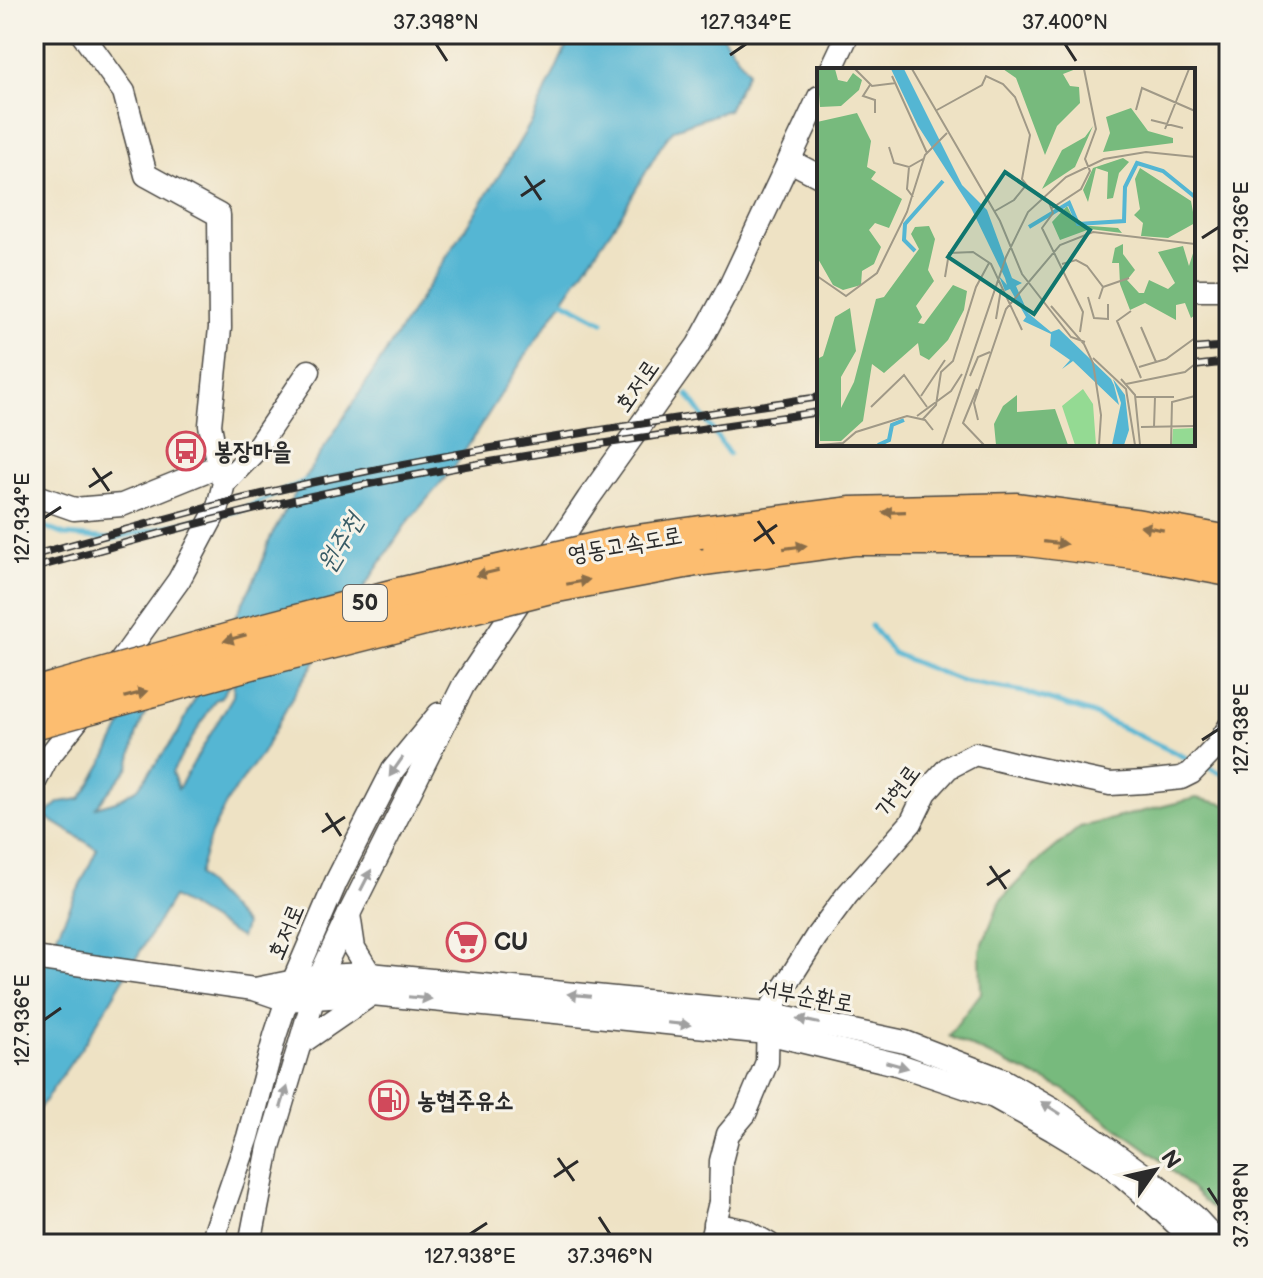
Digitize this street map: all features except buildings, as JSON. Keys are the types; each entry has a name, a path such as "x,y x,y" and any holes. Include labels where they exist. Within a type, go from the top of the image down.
{"highway":[{"name":"영동고속도로","path":"34,723 245,664 546,588 696,546 850,513 1017,509 1229,542"},
{"name":"영동고속도로","path":"34,694 403,593 616,544 696,546 855,539 1020,539 1143,554 1229,570"}],"street":[{"path":"34,784 40,761 82,714 179,580 218,507 221,474 210,425 220,328 219,215 146,175 124,92 82,34"},
{"path":"832,68 848,34"},
{"name":"호저로","path":"238,1234 269,1147 318,986 349,914 463,686 588,499 698,345 730,286 817,101"},
{"path":"790,161 817,175"},
{"path":"1195,290 1229,290"},
{"path":"34,495 74,509 122,505 221,474 253,453 309,371"},
{"name":"호저로","path":"238,1234 248,1137 290,991 336,882 393,770 463,686"},
{"name":"가현로","path":"712,1234 720,1202 721,1161 728,1134 745,1114 767,1062 768,1023 816,937 878,858 911,823 926,792 948,768 975,754 1110,784 1181,778 1191,773 1225,735"},
{"path":"301,1043 371,984 354,948 349,914"},
{"name":"서부순환로","path":"34,958 254,989 290,991 318,986 371,984 768,1023 905,1042 1003,1080 1052,1108 1184,1207 1220,1244"},
{"name":"서부순환로","path":"768,1023 994,1097 1106,1162 1198,1244"},
{"path":"712,1234 747,1231 769,1244"},
{"path":"211,1244 238,1234"}],"green space":[{"path":"1196,798 1229,805 1229,1088 1224,1104 1229,1115 1229,1225 1157,1157 1063,1089 948,1036 981,993 980,951 1000,901 1035,864 1080,827"}],"water":[{"name":"원주천","path":"572,34 721,34 748,71 728,110 674,129 661,146 621,215 456,465 406,524 297,689 262,753 228,800 211,834 198,875 245,925 241,938 173,897 86,1041 34,1116 34,984 97,849 44,816 60,802 80,799 103,763 134,699 149,703 136,736 129,767 96,807 116,801 138,788 178,733 260,568 271,536 296,492 533,119","holes":["234,678 233,696 178,789 172,772 215,700 221,697"]}],"waterway":[{"path":"558,298 603,322"},
{"path":"688,395 729,454"},
{"path":"222,514 244,509 305,481"},
{"path":"34,523 65,535 111,539 204,518"},
{"path":"871,626 893,653 921,665 962,681 1024,692 1091,713 1193,761"},
{"path":"1206,766 1229,777"}],"railway":[{"path":"1195,349 1229,346"},
{"path":"1195,366 1229,362"},
{"path":"34,555 317,481 530,441 817,397"},
{"path":"34,568 240,513 364,485 534,455 817,412"}],"place":[{"name":"봉장마을","path":"186,451"},
{"name":"CU","path":"466,942"},
{"name":"농협주유소","path":"389,1100"}]}
